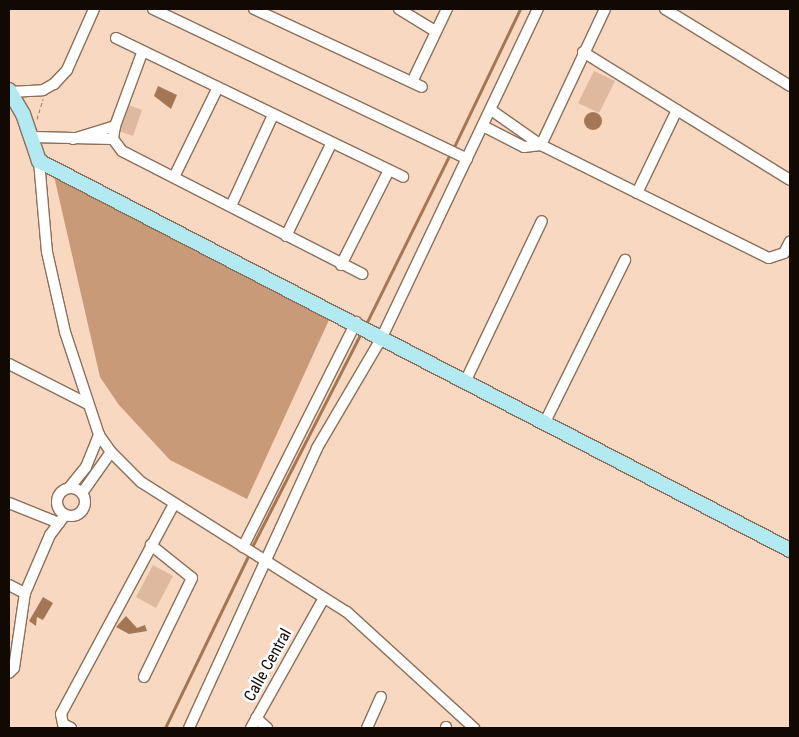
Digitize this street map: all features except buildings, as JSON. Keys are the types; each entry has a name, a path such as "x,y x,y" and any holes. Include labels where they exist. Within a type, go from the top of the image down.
{"street":[{"path":"94,9 67,70 49,87 10,91 33,137 39,161 47,252 65,332 99,434 111,452 141,482 324,598 385,643 474,728"},
{"path":"153,9 462,158"},
{"path":"254,9 422,87"},
{"path":"399,9 435,31"},
{"path":"412,82 447,9"},
{"path":"243,547 368,329 462,158 492,110 538,9"},
{"path":"541,145 583,52 605,9"},
{"path":"665,9 790,86"},
{"path":"116,38 142,53 218,87 403,178"},
{"path":"583,52 790,180"},
{"path":"142,53 115,126 113,139 122,151 362,274"},
{"path":"174,177 218,87"},
{"path":"492,110 541,145 774,262 790,241"},
{"path":"637,193 677,110"},
{"path":"231,206 273,114"},
{"path":"69,141 115,126"},
{"path":"483,126 524,147 541,145"},
{"path":"33,137 69,141 113,139"},
{"path":"286,236 331,144"},
{"path":"39,161 368,329 790,550"},
{"path":"342,264 388,172"},
{"path":"466,380 542,221"},
{"path":"545,422 625,260"},
{"path":"188,728 317,448 368,329"},
{"path":"9,364 88,404"},
{"path":"9,674 14,668 25,593 62,519 57,500 86,467 99,434"},
{"path":"9,503 62,519 82,511 82,493 98,473 111,452"},
{"path":"86,467 98,473"},
{"path":"69,488 82,493"},
{"path":"71,728 63,724 61,714 174,504"},
{"path":"144,677 192,578 151,545"},
{"path":"9,585 25,593"},
{"name":"Calle Central","path":"251,728 324,598"},
{"path":"368,728 381,697"},
{"path":"256,718 267,728"}],"path":[{"path":"33,137 49,87"}],"shaded area":[{"path":"594,71 615,81 599,113 578,103"},
{"path":"158,86 177,95 171,109 154,96"},
{"path":"128,105 142,110 133,136 119,131"},
{"path":"593,112 599,115 602,121 599,127 593,130 587,127 584,121 587,115"},
{"path":"54,176 329,320 247,499 170,460 119,405 100,377"},
{"path":"153,565 173,576 156,608 136,597"},
{"path":"43,597 53,603 43,620 37,617 36,626 29,621"},
{"path":"126,616 137,628 145,625 147,631 129,634 116,627"}],"waterway":[{"path":"453,149 520,9"},
{"path":"366,324 450,154"},
{"path":"253,545 361,333"},
{"path":"165,728 247,558"}]}
